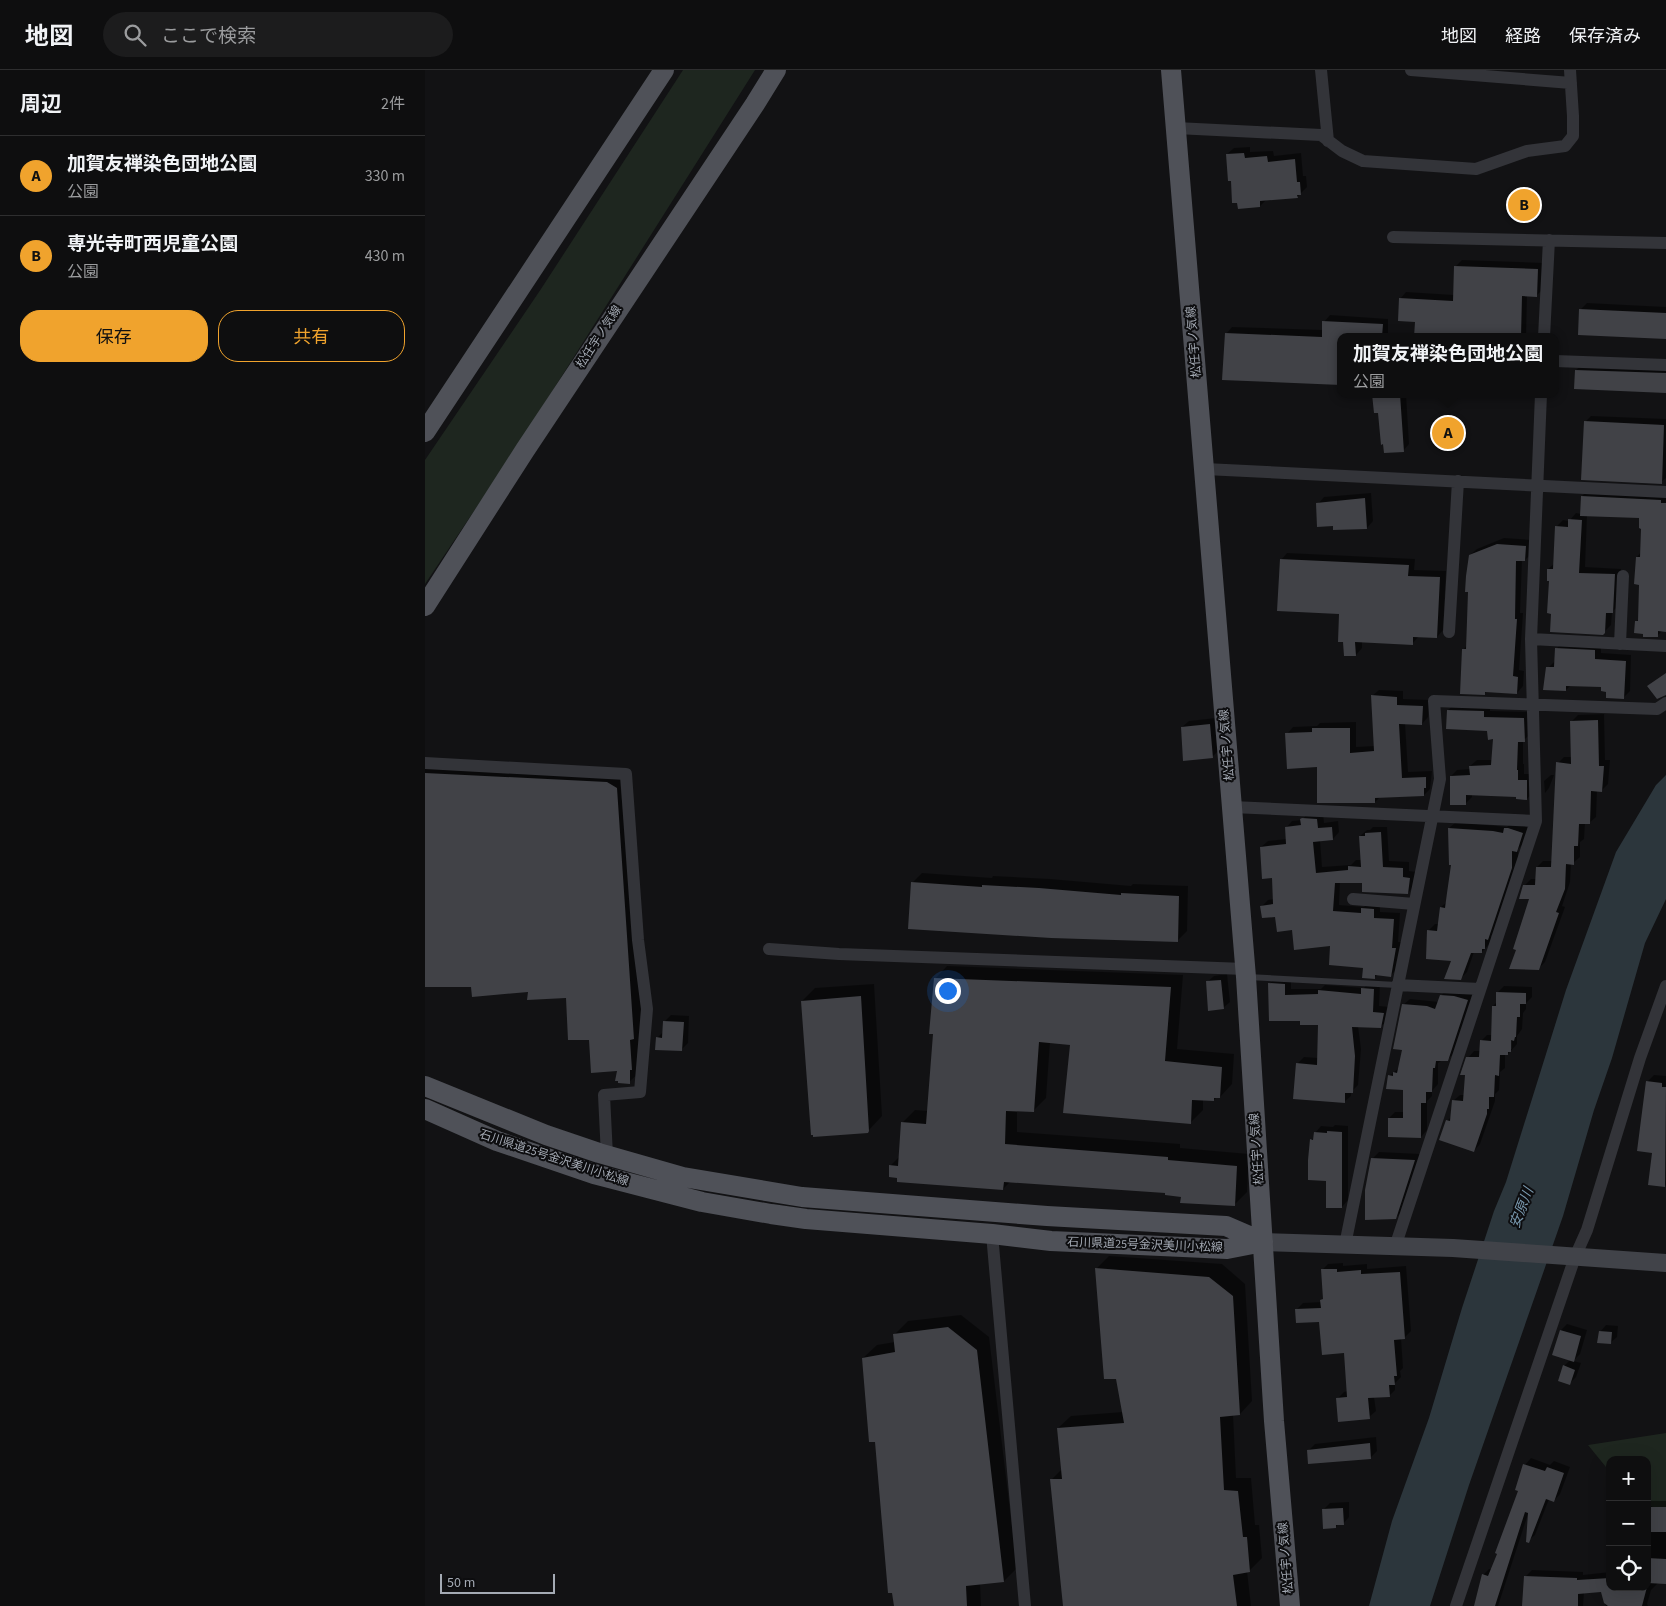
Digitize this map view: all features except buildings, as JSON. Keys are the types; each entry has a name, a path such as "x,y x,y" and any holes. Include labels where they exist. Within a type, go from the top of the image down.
{"main road":[{"path":"425,432 664,70"},
{"name":"松任宇ノ気線","path":"425,606 525,450 776,70"},
{"name":"松任宇ノ気線","path":"1171,70 1245,973 1274,1421 1290,1606"},
{"name":"石川県道25号金沢美川小松線","path":"425,1086 546,1135 607,1156 683,1177 802,1197 1047,1216 1226,1226 1263,1242"},
{"name":"石川県道25号金沢美川小松線","path":"425,1109 497,1141 595,1174 702,1202 806,1219 992,1234 1051,1241 1227,1249 1263,1242"},
{"name":"松任宇ノ気線","path":"1274,1421 1277,1606"}],"street":[{"path":"1321,70 1328,141"},
{"path":"1411,70 1571,83"},
{"path":"1176,128 1321,135 1342,151 1363,161 1476,169 1527,151 1565,146 1573,136 1570,70"},
{"path":"1393,237 1666,243"},
{"path":"1544,333 1549,240"},
{"path":"1559,361 1666,365"},
{"path":"1395,1247 1536,821 1531,639 1541,398"},
{"path":"1205,469 1666,492"},
{"path":"1449,632 1457,481"},
{"path":"1621,644 1623,576"},
{"path":"1531,639 1666,646"},
{"path":"1345,1245 1440,779 1435,701 1657,710 1666,703"},
{"path":"425,763 626,774 638,940 647,1009 640,1092 604,1095 607,1156"},
{"path":"1232,807 1536,821"},
{"path":"1353,899 1414,904"},
{"path":"769,949 1245,973"},
{"path":"1397,985 1480,989"},
{"path":"1456,1606 1569,1257 1587,1230 1640,1058 1666,986"},
{"path":"992,1234 1025,1606"},
{"path":"1263,1242 1453,1248 1666,1263"}],"lane":[{"path":"1245,973 1397,985"}],"shaded area":[{"path":"683,70 755,70 517,447 425,584 425,460 541,289"},
{"path":"1666,1433 1666,1514 1651,1506 1651,1456 1606,1456 1606,1467 1588,1445"}],"water":[{"name":"安原川","path":"1666,775 1666,899 1645,943 1563,1216 1469,1485 1430,1606 1369,1606 1392,1521 1429,1418 1462,1308 1494,1211 1506,1182 1566,990 1616,852 1656,785"}],"place":[{"name":"専光寺町西児童公園","path":"1524,205"},
{"name":"加賀友禅染色団地公園","path":"1448,433"}]}
